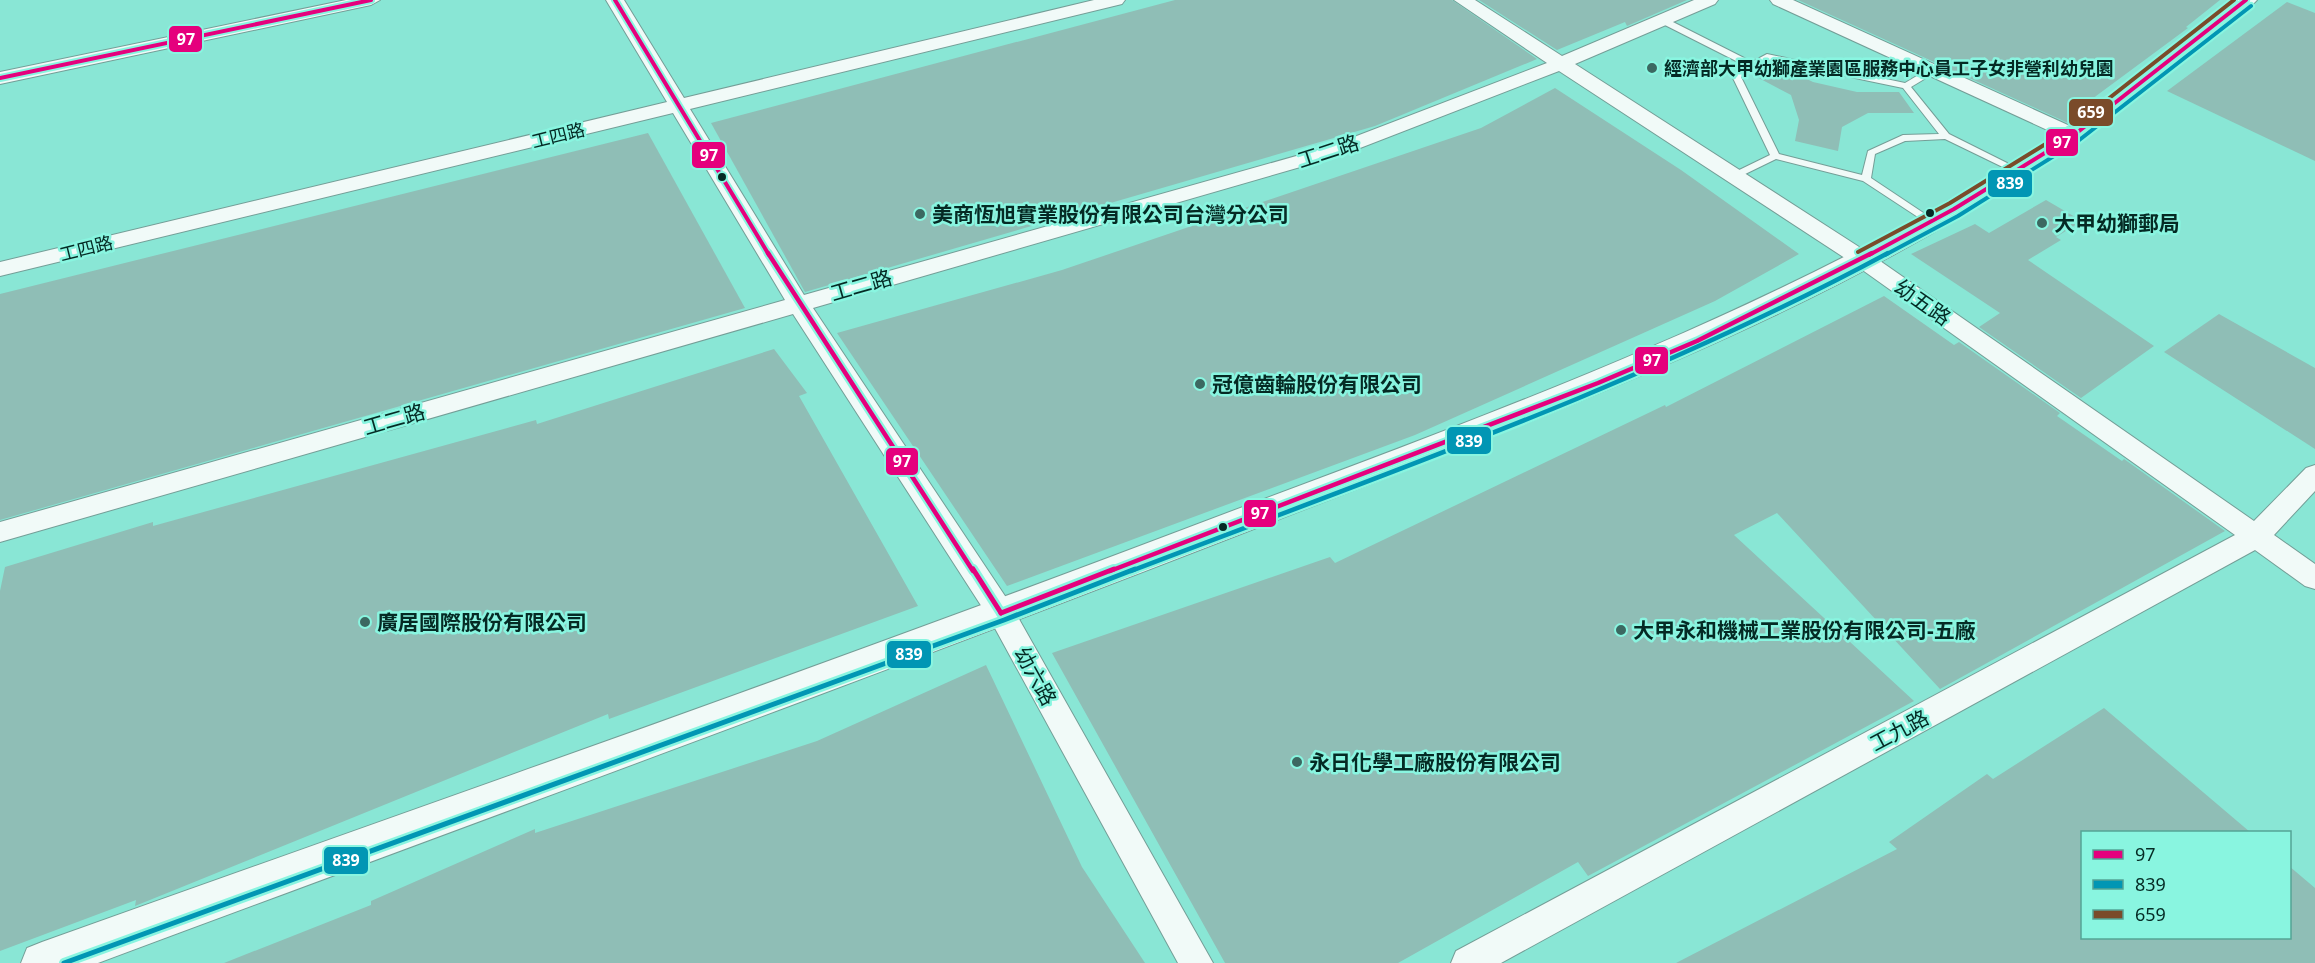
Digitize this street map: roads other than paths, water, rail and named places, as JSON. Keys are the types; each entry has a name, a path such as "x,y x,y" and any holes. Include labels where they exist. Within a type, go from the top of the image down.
{"street":[{"path":"0,78 371,0"},
{"name":"幼六路","path":"615,0 681,105 798,303 1001,613 1196,963"},
{"name":"工四路","path":"0,269 1116,0"},
{"name":"幼五路","path":"1463,0 1862,259 2315,578"},
{"name":"工二路","path":"0,532 1335,151 1560,64 1709,0"},
{"path":"1779,0 2074,135"},
{"path":"42,963 1001,613 1598,384 1696,341 1862,259 1929,222 2074,135 2246,0"},
{"name":"工九路","path":"1468,963 2255,537 2315,475"}],"lane":[{"path":"1662,20 1753,66"},
{"path":"1775,156 1736,76 1767,57 1906,86 1946,136 2016,170"},
{"path":"1906,86 1933,70"},
{"path":"1866,179 1871,153 1903,138 1946,136"},
{"path":"1734,176 1775,156 1866,179 1929,222"}],"place":[{"name":"經濟部大甲幼獅產業園區服務中心員工子女非營利幼兒園","path":"1652,68"},
{"name":"美商恆旭實業股份有限公司台灣分公司","path":"920,214"},
{"name":"大甲幼獅郵局","path":"2042,223"},
{"name":"冠億齒輪股份有限公司","path":"1200,384"},
{"name":"廣居國際股份有限公司","path":"365,622"},
{"name":"大甲永和機械工業股份有限公司-五廠","path":"1621,630"},
{"name":"永日化學工廠股份有限公司","path":"1297,762"}]}
